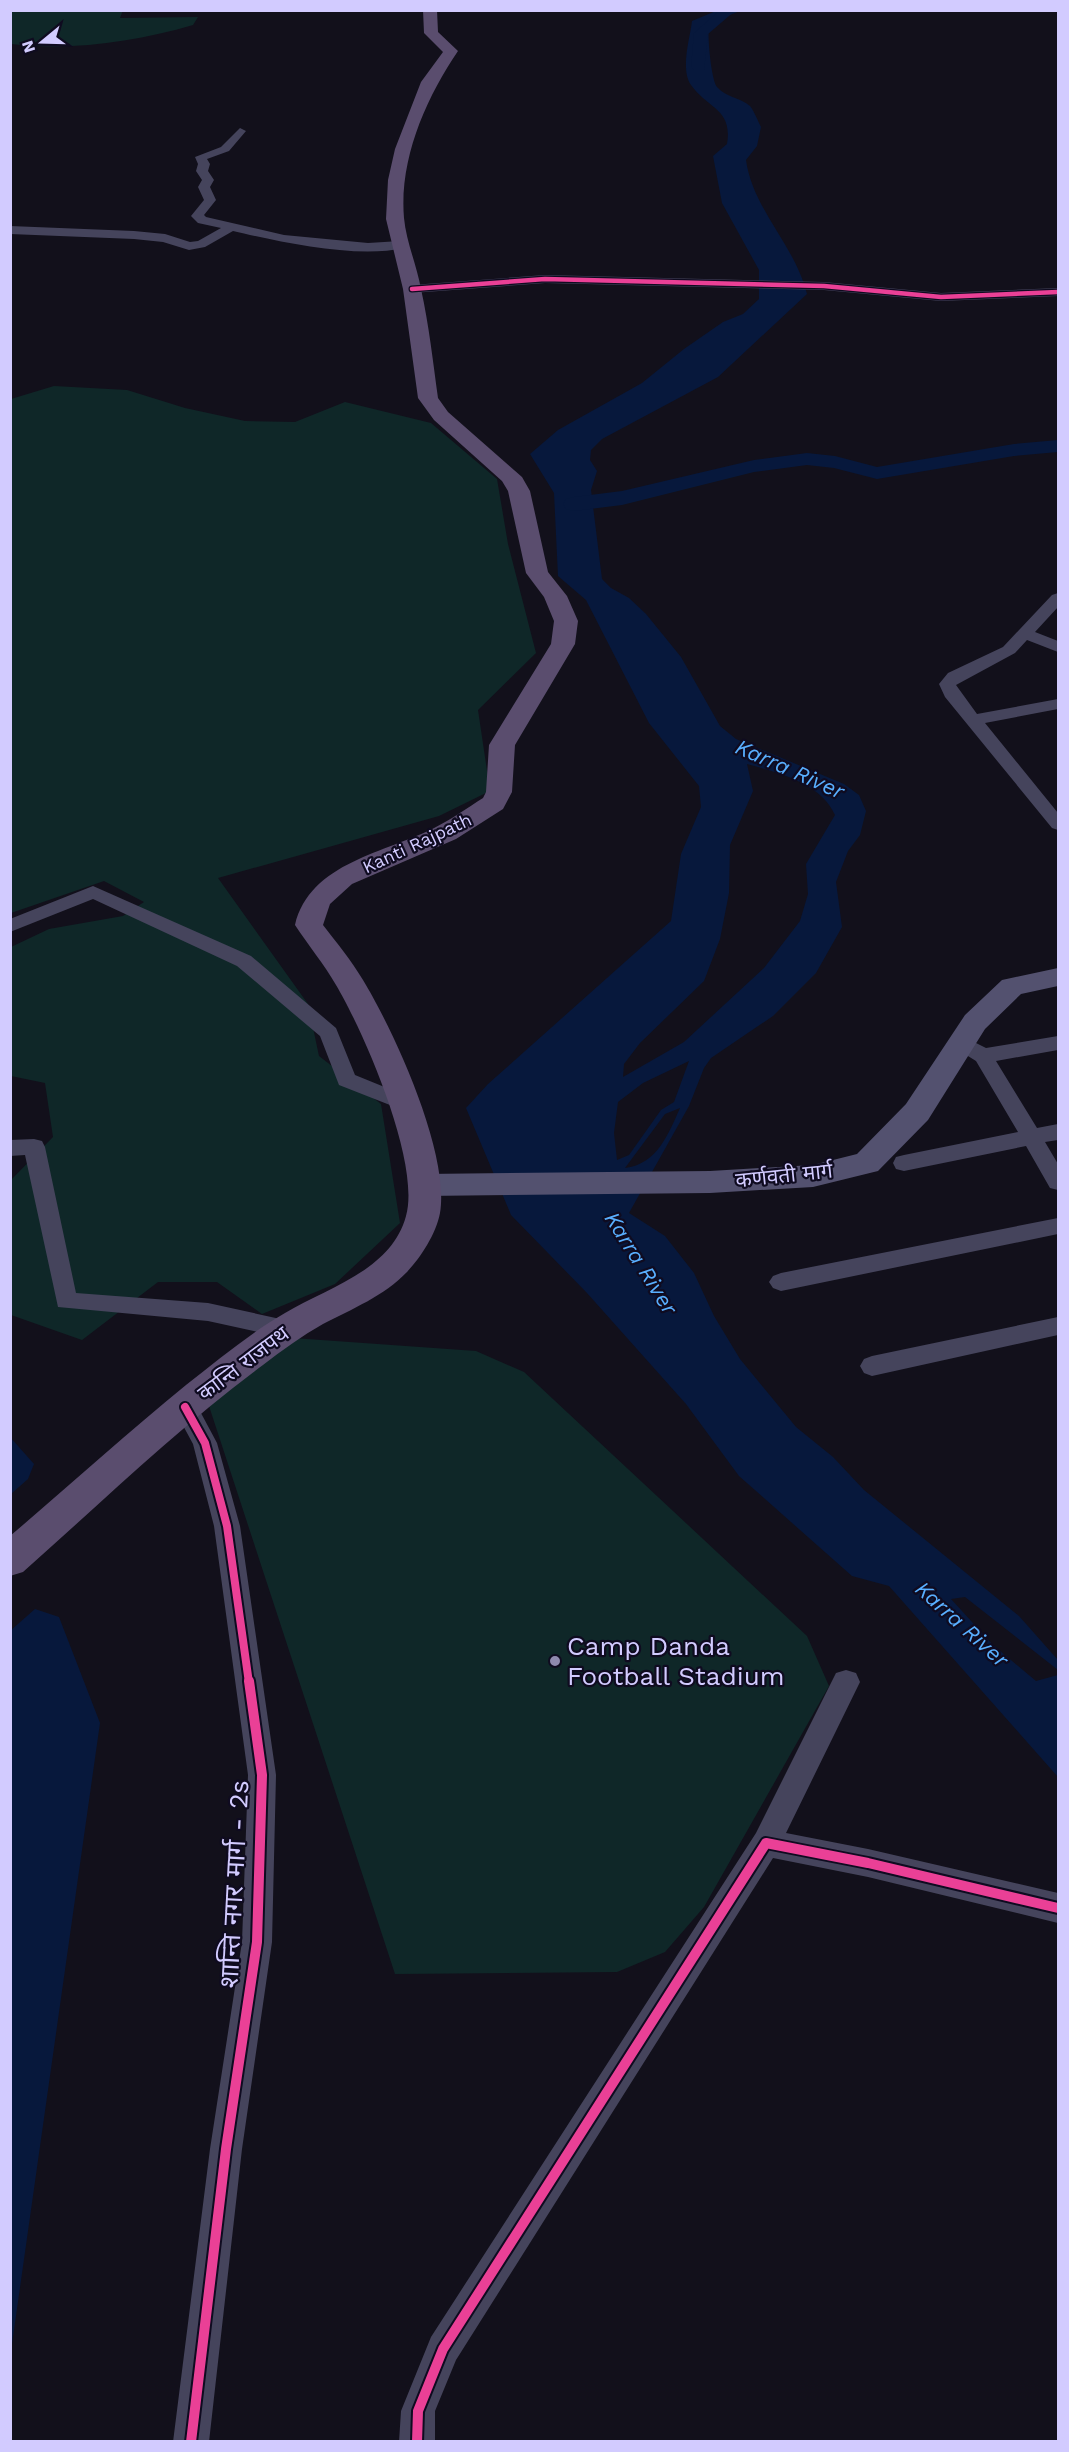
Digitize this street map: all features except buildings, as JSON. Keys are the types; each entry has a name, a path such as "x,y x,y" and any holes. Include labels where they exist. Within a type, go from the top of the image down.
{"main road":[{"name":"Kanti Rajpath","path":"424,1185 402,1102 353,988 309,925 312,907 327,889 342,878 446,833 494,803 499,792 502,745 563,644 566,621 555,597 537,573 523,506 511,477 441,416 428,398 412,289 395,219 396,180 403,149 429,82 451,51 431,33 430,10"},
{"name":"कर्णवती मार्ग","path":"424,1185 710,1182 813,1176 867,1163 917,1112 972,1050 975,1022 1012,987 1059,977"},
{"name":"कान्ति राजपथ","path":"10,1560 185,1407 286,1329 386,1271 411,1247 424,1212 424,1185"}],"street":[{"path":"240,131 225,149 201,157 204,164 202,171 207,180 204,187 210,200 197,216 218,225 257,230 284,239 368,247 400,245"},
{"path":"10,230 134,235 165,238 189,246 201,244 231,227"},
{"path":"412,289 545,279 824,286 941,297 1059,292"},
{"path":"1059,598 1009,650 954,677 947,684 951,693 1059,824"},
{"path":"1024,633 1059,647"},
{"path":"973,720 1058,701"},
{"path":"10,926 93,892 103,896 244,961 329,1033 346,1080 402,1102"},
{"path":"1059,1043 972,1050 1059,1182"},
{"path":"904,1163 1059,1132"},
{"path":"10,1148 34,1147 66,1301 208,1312 286,1329"},
{"path":"781,1282 1059,1226"},
{"path":"872,1366 1059,1326"},
{"name":"शान्ति नगर मार्ग - 2s","path":"185,1407 205,1443 227,1526 262,1775 257,1942 226,2149 191,2442"},
{"path":"417,2442 418,2411 442,2349 766,1843 846,1682"},
{"path":"766,1843 868,1863 1059,1908"}],"green space":[{"path":"123,10 120,18 198,17 193,25 103,44 34,46 11,44 11,11"},
{"path":"54,386 127,390 185,408 245,421 295,422 345,402 431,423 497,479 508,544 536,653 478,710 490,791 439,816 218,878 308,1004 319,1056 381,1104 400,1223 335,1284 262,1314 217,1282 158,1282 82,1340 11,1315 11,1180 53,1137 45,1083 11,1076 11,947 49,929 123,916 144,902 104,881 11,913 11,399"},
{"name":"Camp Danda Football Stadium","path":"293,1338 476,1351 524,1372 807,1636 829,1686 704,1907 665,1952 617,1972 395,1974 209,1406"}],"water":[{"path":"716,11 740,11 709,23 713,75 720,90 750,106 761,127 757,146 746,160 750,178 765,211 793,259 807,294 718,377 602,439 591,450 590,460 597,471 591,490 602,579 611,588 629,598 646,614 681,657 720,726 736,739 844,784 859,795 866,811 860,835 848,851 836,882 842,927 816,973 773,1016 711,1058 704,1068 689,1106 629,1213 665,1236 694,1273 714,1316 740,1359 796,1427 833,1457 864,1490 1019,1616 1058,1660 1058,1670 965,1597 951,1599 993,1645 1036,1681 1058,1675 1058,1777 889,1586 852,1576 739,1476 686,1404 587,1293 511,1215 466,1108 488,1084 671,921 681,854 701,807 699,786 649,723 586,600 558,576 554,493 530,454 558,430 642,383 684,349 723,322 743,314 759,299 759,270 722,203 713,156 727,144 726,123 718,110 691,85 686,71 692,21","holes":["747,764 785,776 809,787 829,804 835,815 806,864 808,894 800,921 764,968 684,1042 623,1077 624,1064 640,1043 704,981 720,939 729,893 730,845 753,791","689,1061 674,1102 661,1110 629,1155 617,1160 614,1133 618,1102 643,1083","680,1108 660,1147 645,1161 625,1168 665,1114"]},
{"path":"10,1437 34,1464 28,1479 11,1494"},
{"path":"35,1609 59,1617 100,1723 11,2351 10,1631"}],"waterway":[{"name":"Karra River","path":"699,67 701,33 729,10"},
{"path":"574,504 622,498 754,466 807,459 835,462 877,473 1014,450 1058,446"}],"cycle path":[{"path":"412,289 545,279 824,286 941,297 1058,292"},
{"path":"185,1407 205,1443 227,1526 262,1775 257,1942 226,2149 191,2442"},
{"path":"417,2442 418,2411 443,2349 766,1843 868,1863 1058,1908"}],"place":[{"name":"Camp Danda Football Stadium","path":"555,1661"}]}
